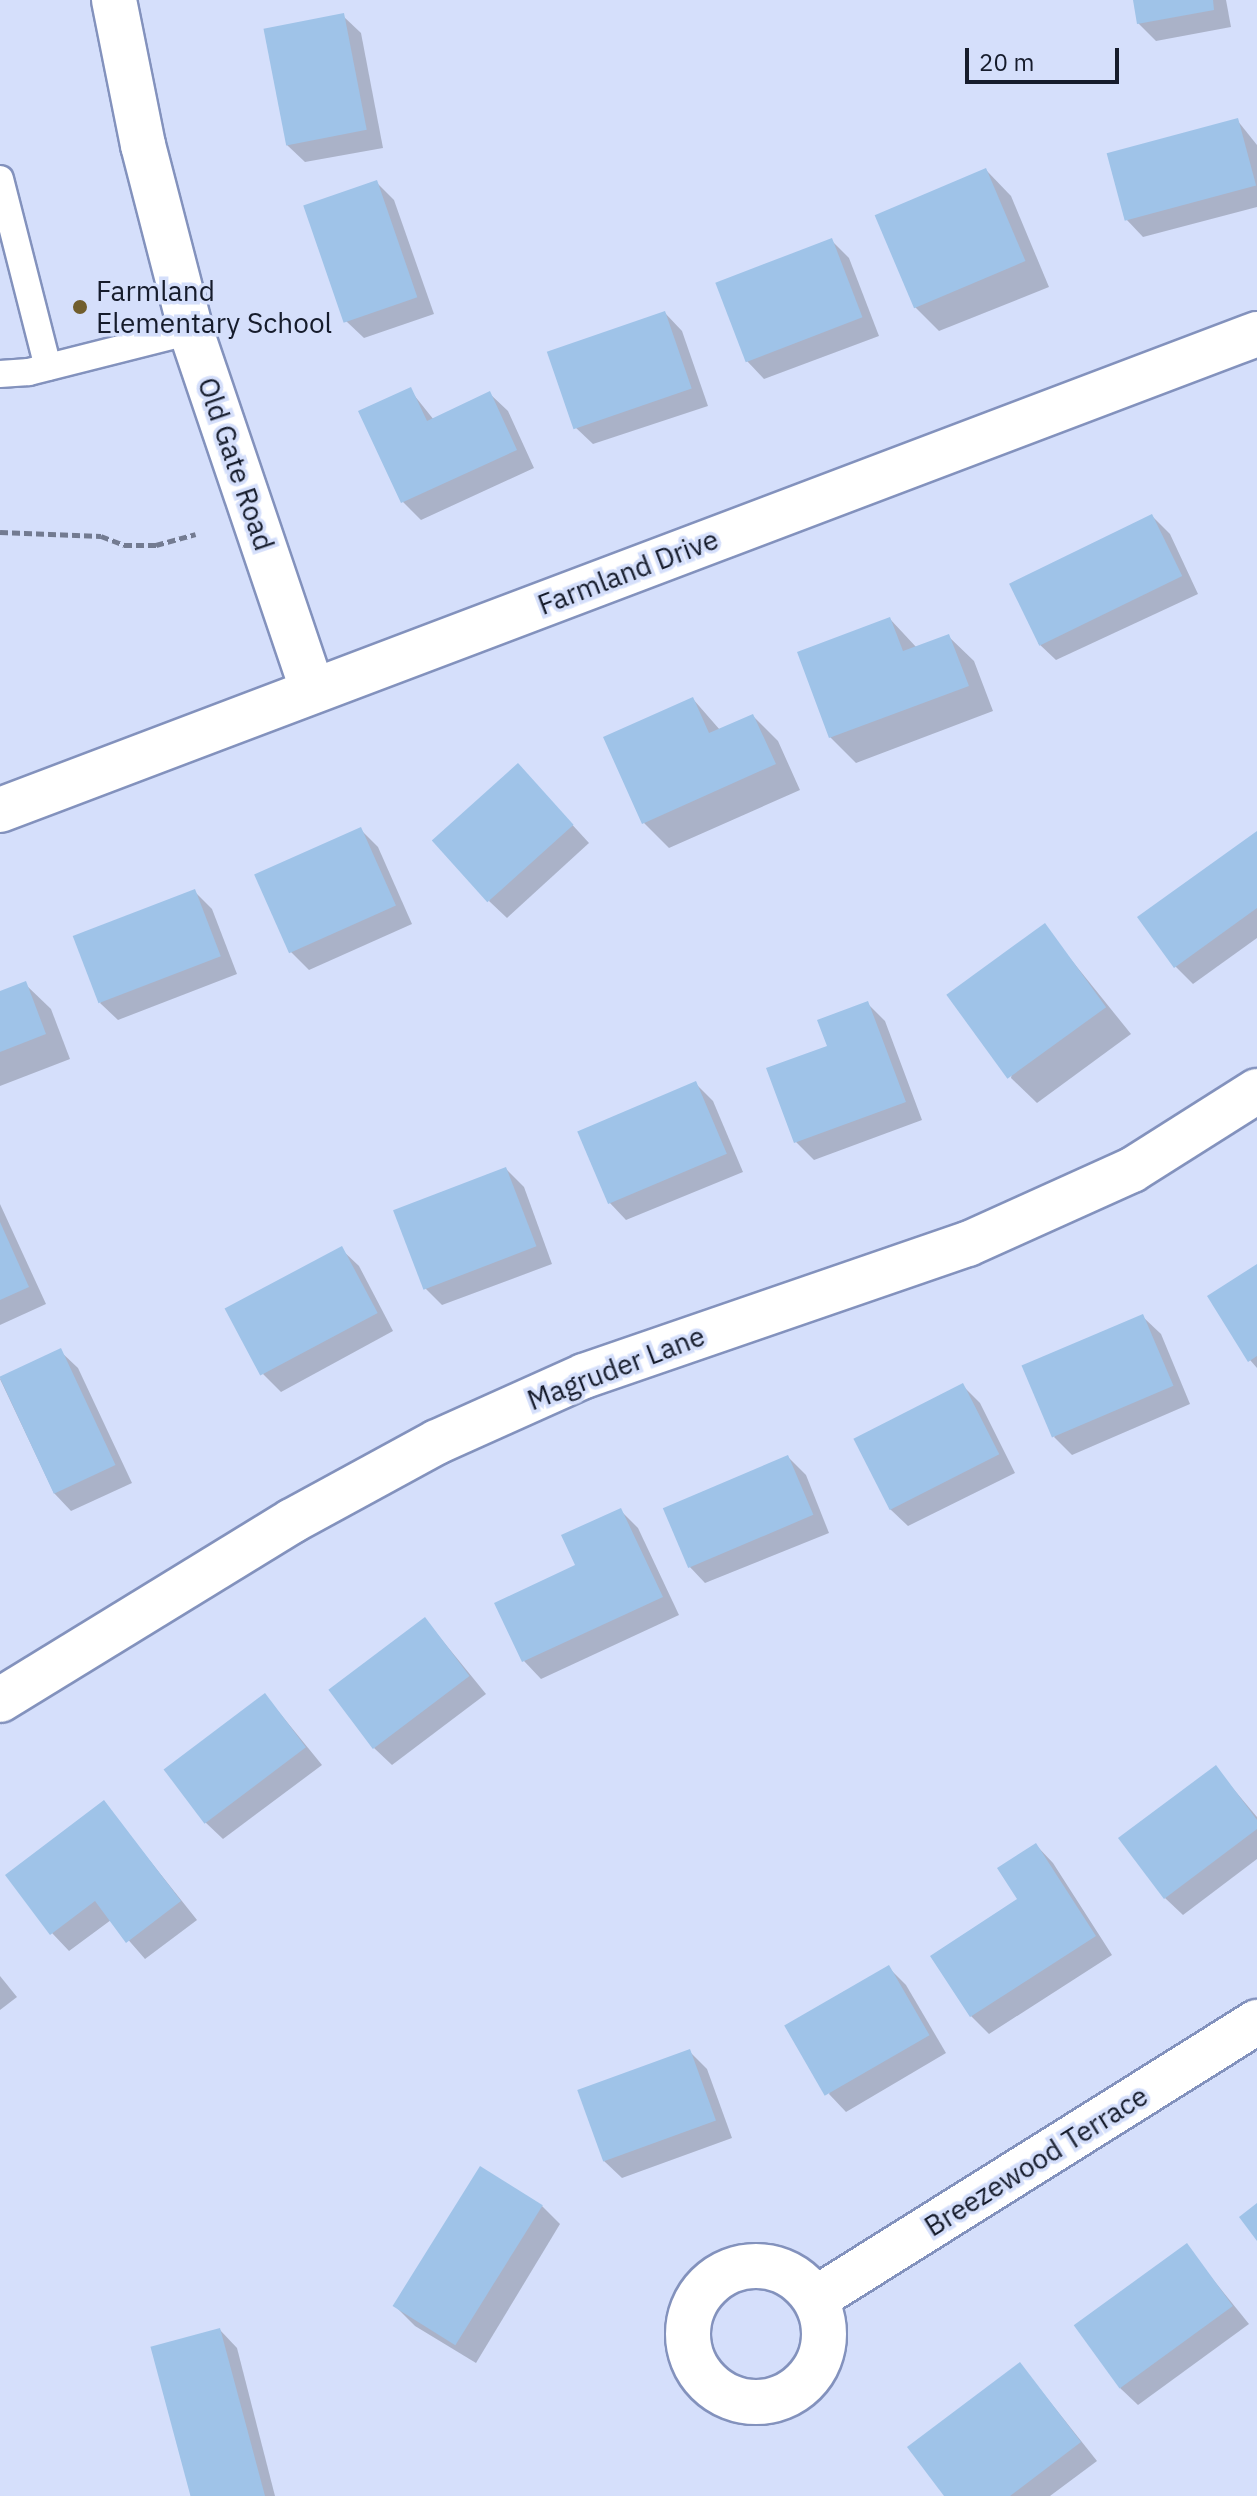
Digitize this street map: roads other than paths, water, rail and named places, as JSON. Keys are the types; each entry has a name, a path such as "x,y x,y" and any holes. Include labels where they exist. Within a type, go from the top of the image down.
{"street":[{"name":"Old Gate Road","path":"114,0 143,145 191,331 313,691"},
{"name":"Farmland Drive","path":"0,810 1257,334"},
{"name":"Magruder Lane","path":"3,1690 292,1521 437,1442 584,1376 968,1244 1132,1170 1257,1091"},
{"name":"Breezewood Terrace","path":"815,2299 1257,2022"}],"lane":[{"path":"0,179 48,367"},
{"path":"0,374 48,367 191,331"}],"place":[{"name":"Farmland Elementary School","path":"80,307"}]}
